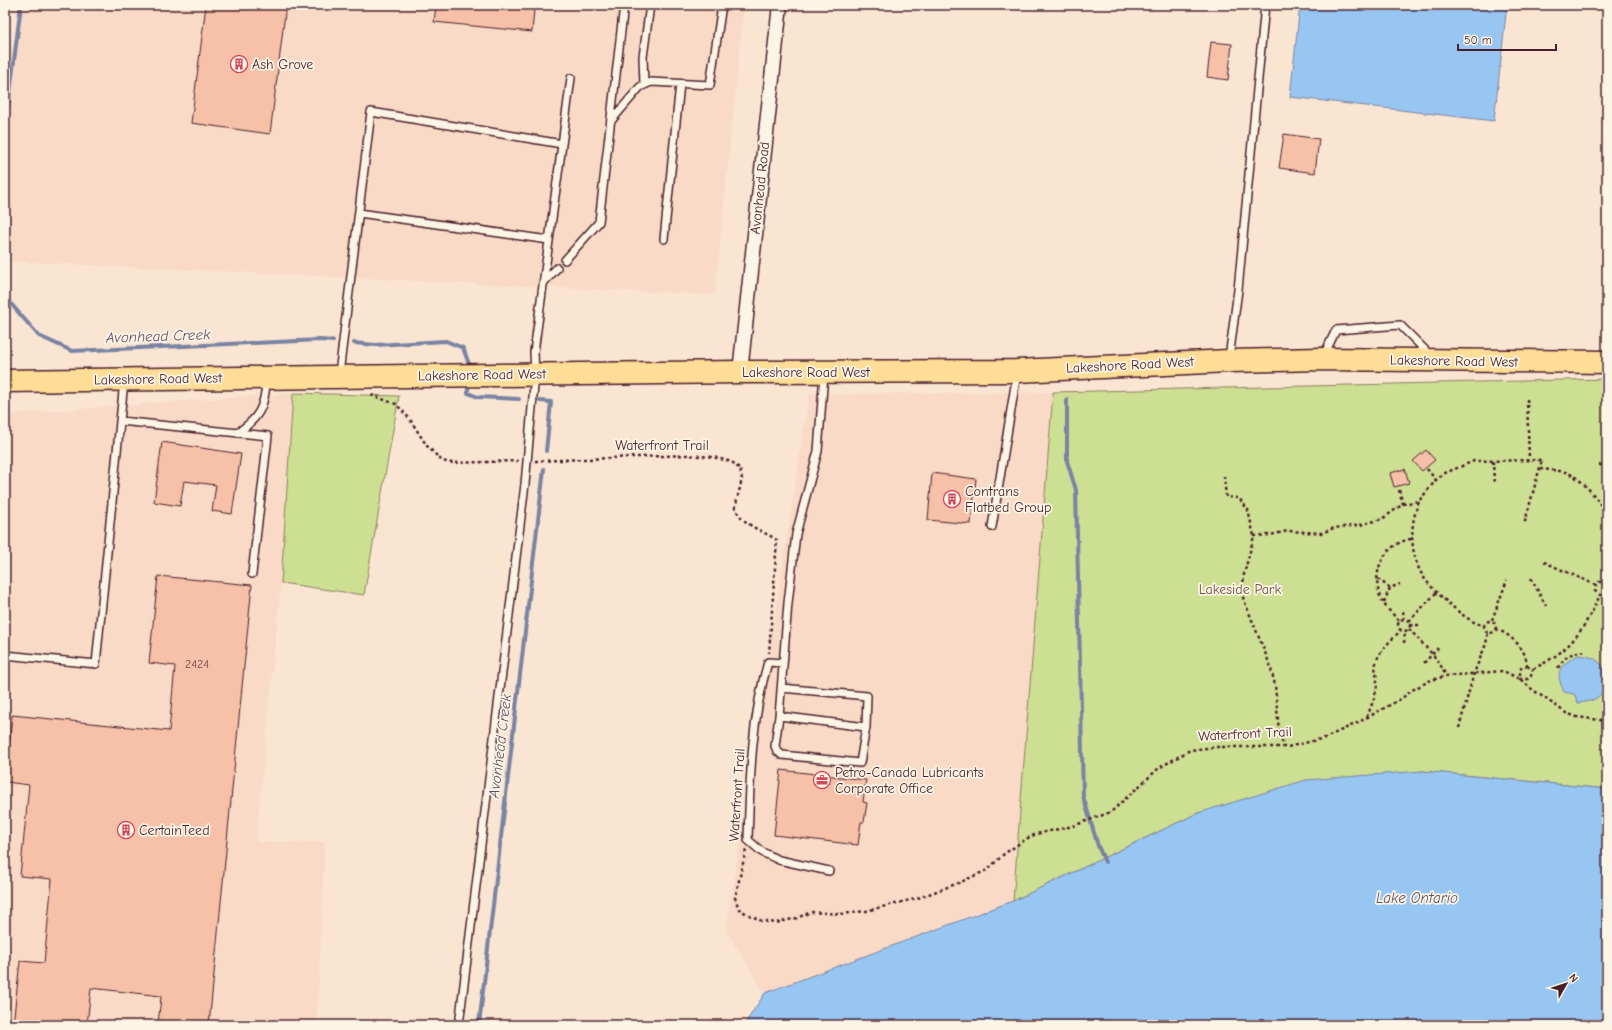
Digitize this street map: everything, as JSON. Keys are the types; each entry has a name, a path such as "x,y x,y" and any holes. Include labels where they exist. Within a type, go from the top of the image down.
{"main road":[{"name":"Lakeshore Road West","path":"5,381 740,372 1017,371 1229,360 1322,359 1607,362"}],"street":[{"name":"Avonhead Road","path":"740,372 780,5"}],"lane":[{"path":"565,260 599,222 624,5"},
{"path":"644,85 643,56 650,5"},
{"path":"610,122 640,87 651,82 710,85 722,5"},
{"path":"1229,360 1238,290 1265,5"},
{"path":"459,1025 525,484 535,375 534,352 571,78"},
{"path":"664,239 680,84"},
{"path":"339,377 371,112 562,144"},
{"path":"359,212 549,240"},
{"path":"543,283 556,268"},
{"path":"1322,359 1336,330 1400,324 1435,360"},
{"path":"992,527 1017,371"},
{"path":"782,688 867,696 866,728 860,763 782,754 777,751 775,746 782,688 788,603 796,534 818,451 824,372"},
{"path":"237,433 249,425 257,416 262,407 266,395 267,378"},
{"path":"5,655 96,664 124,379"},
{"path":"120,421 268,436 252,574"},
{"path":"768,662 784,663"},
{"name":"Waterfront Trail","path":"748,840 751,761 760,689 768,662"},
{"path":"779,716 866,728"},
{"path":"748,840 762,852 779,860 829,871"}],"path":[{"path":"372,394 396,404 409,418 427,446 442,461 452,463 524,461"},
{"path":"1526,399 1529,459"},
{"name":"Waterfront Trail","path":"532,461 688,455 713,457 732,462 740,469 742,479 736,508 740,517 749,525 762,530 776,540 768,662"},
{"path":"1459,728 1474,673 1486,644 1488,633 1484,626 1467,619 1428,583 1417,563 1411,539 1415,513 1419,501 1436,480 1451,470 1474,461 1542,460 1524,526"},
{"path":"1493,461 1494,483"},
{"path":"1599,465 1607,465"},
{"path":"1427,469 1436,480"},
{"path":"1540,469 1566,472 1582,483 1598,499 1607,518"},
{"path":"1224,476 1226,497 1239,498 1248,510 1254,536 1244,574 1242,595 1270,665 1275,686 1279,732 1284,747"},
{"path":"1399,490 1403,504"},
{"path":"1254,536 1270,535 1288,531 1322,532 1334,528 1360,525 1382,519 1403,504 1419,501"},
{"path":"1399,620 1384,603 1379,594 1378,579 1382,558 1398,543 1411,539"},
{"path":"1544,562 1596,584 1599,582 1604,582 1607,584"},
{"path":"1604,582 1607,575"},
{"path":"1531,578 1546,606"},
{"path":"1378,579 1390,588"},
{"path":"1492,620 1507,580"},
{"path":"1384,603 1390,588 1400,584"},
{"path":"1596,584 1595,591 1600,595 1606,594 1607,592"},
{"path":"1409,621 1437,592"},
{"path":"1533,669 1527,666 1522,667 1520,670 1520,678 1528,679 1531,676 1533,669 1565,648 1578,636 1589,619 1600,595"},
{"path":"1403,611 1404,618"},
{"path":"1404,618 1409,621 1410,625 1409,629 1405,632 1404,643"},
{"path":"1404,618 1399,620 1397,626 1400,630 1405,632"},
{"path":"1484,626 1487,621 1492,620"},
{"path":"1492,620 1496,624 1496,629"},
{"path":"1410,625 1422,625"},
{"path":"1409,629 1432,654 1446,676"},
{"path":"1488,633 1493,633 1496,629"},
{"path":"1496,629 1514,640 1523,650 1527,666"},
{"path":"1367,718 1376,694 1376,662 1381,652 1400,630"},
{"path":"1424,663 1438,648"},
{"path":"1565,648 1570,654"},
{"path":"1558,668 1562,661 1570,654 1587,651"},
{"name":"Waterfront Trail","path":"748,840 735,898 739,908 747,914 762,921 776,923 797,918 810,912 842,914 866,911 918,898 987,870 1004,854 1036,834 1073,826 1110,812 1159,768 1190,750 1216,746 1284,747 1325,738 1400,700 1414,689 1431,680 1446,676 1503,671 1520,678 1533,690 1566,713 1577,717 1607,721"}],"shaded area":[{"name":"Ash Grove","path":"20,5 744,5 715,295 5,261 5,101 11,101"},
{"path":"1053,392 1013,901 765,993 726,931 809,394"},
{"path":"293,393 281,583 256,842 325,842 317,1025 5,1025 5,506 7,414"}],"green space":[{"name":"Lakeside Park","path":"1607,379 1607,789 1422,771 1198,813 1013,901 1053,392"},
{"path":"293,393 399,396 364,595 281,583"}],"water":[{"path":"1300,5 1507,5 1494,121 1290,97"},
{"path":"1578,655 1587,656 1600,663 1605,672 1606,682 1602,692 1597,698 1578,703 1574,694 1564,692 1559,674 1562,666"},
{"name":"Lake Ontario","path":"1422,771 1607,789 1607,1025 744,1025 765,993 1013,901 1198,813 1306,780"}],"building":[{"name":"Ash Grove","path":"206,5 286,5 270,134 191,123"},
{"path":"436,5 477,5 534,10 532,32 434,22"},
{"path":"1211,42 1232,44 1228,80 1207,77"},
{"path":"1284,134 1319,139 1315,173 1279,168"},
{"path":"162,442 241,454 232,514 212,511 216,485 184,481 180,506 154,502"},
{"path":"1426,450 1435,460 1422,471 1413,461"},
{"path":"1405,469 1409,483 1394,487 1390,473"},
{"name":"Contrans Flatbed Group","path":"932,473 976,479 971,524 928,520"},
{"name":"CertainTeed","path":"158,576 252,585 209,1025 158,1025 161,996 91,988 87,1025 13,1025 20,961 44,963 52,879 20,876 29,785 6,782 12,715 169,731 175,666 149,663"},
{"path":"781,770 866,780 863,802 867,803 864,822 861,822 858,845 774,835"}],"waterway":[{"name":"Avonhead Creek","path":"5,132 21,5"},
{"name":"Avonhead Creek","path":"5,297 39,336 72,351 320,340 333,341"},
{"name":"Avonhead Creek","path":"354,343 375,345 446,341 463,348 469,364"},
{"name":"Avonhead Creek","path":"468,387 468,393 478,397 519,399"},
{"path":"1067,399 1067,461 1076,490 1083,796 1098,846 1105,862"},
{"name":"Avonhead Creek","path":"540,401 551,402 546,451"},
{"name":"Avonhead Creek","path":"479,1025 544,469"}],"place":[{"name":"Ash Grove","path":"239,64"},
{"name":"Contrans Flatbed Group","path":"952,499"},
{"name":"Petro-Canada Lubricants Corporate Office","path":"822,780"},
{"name":"CertainTeed","path":"126,830"}]}
